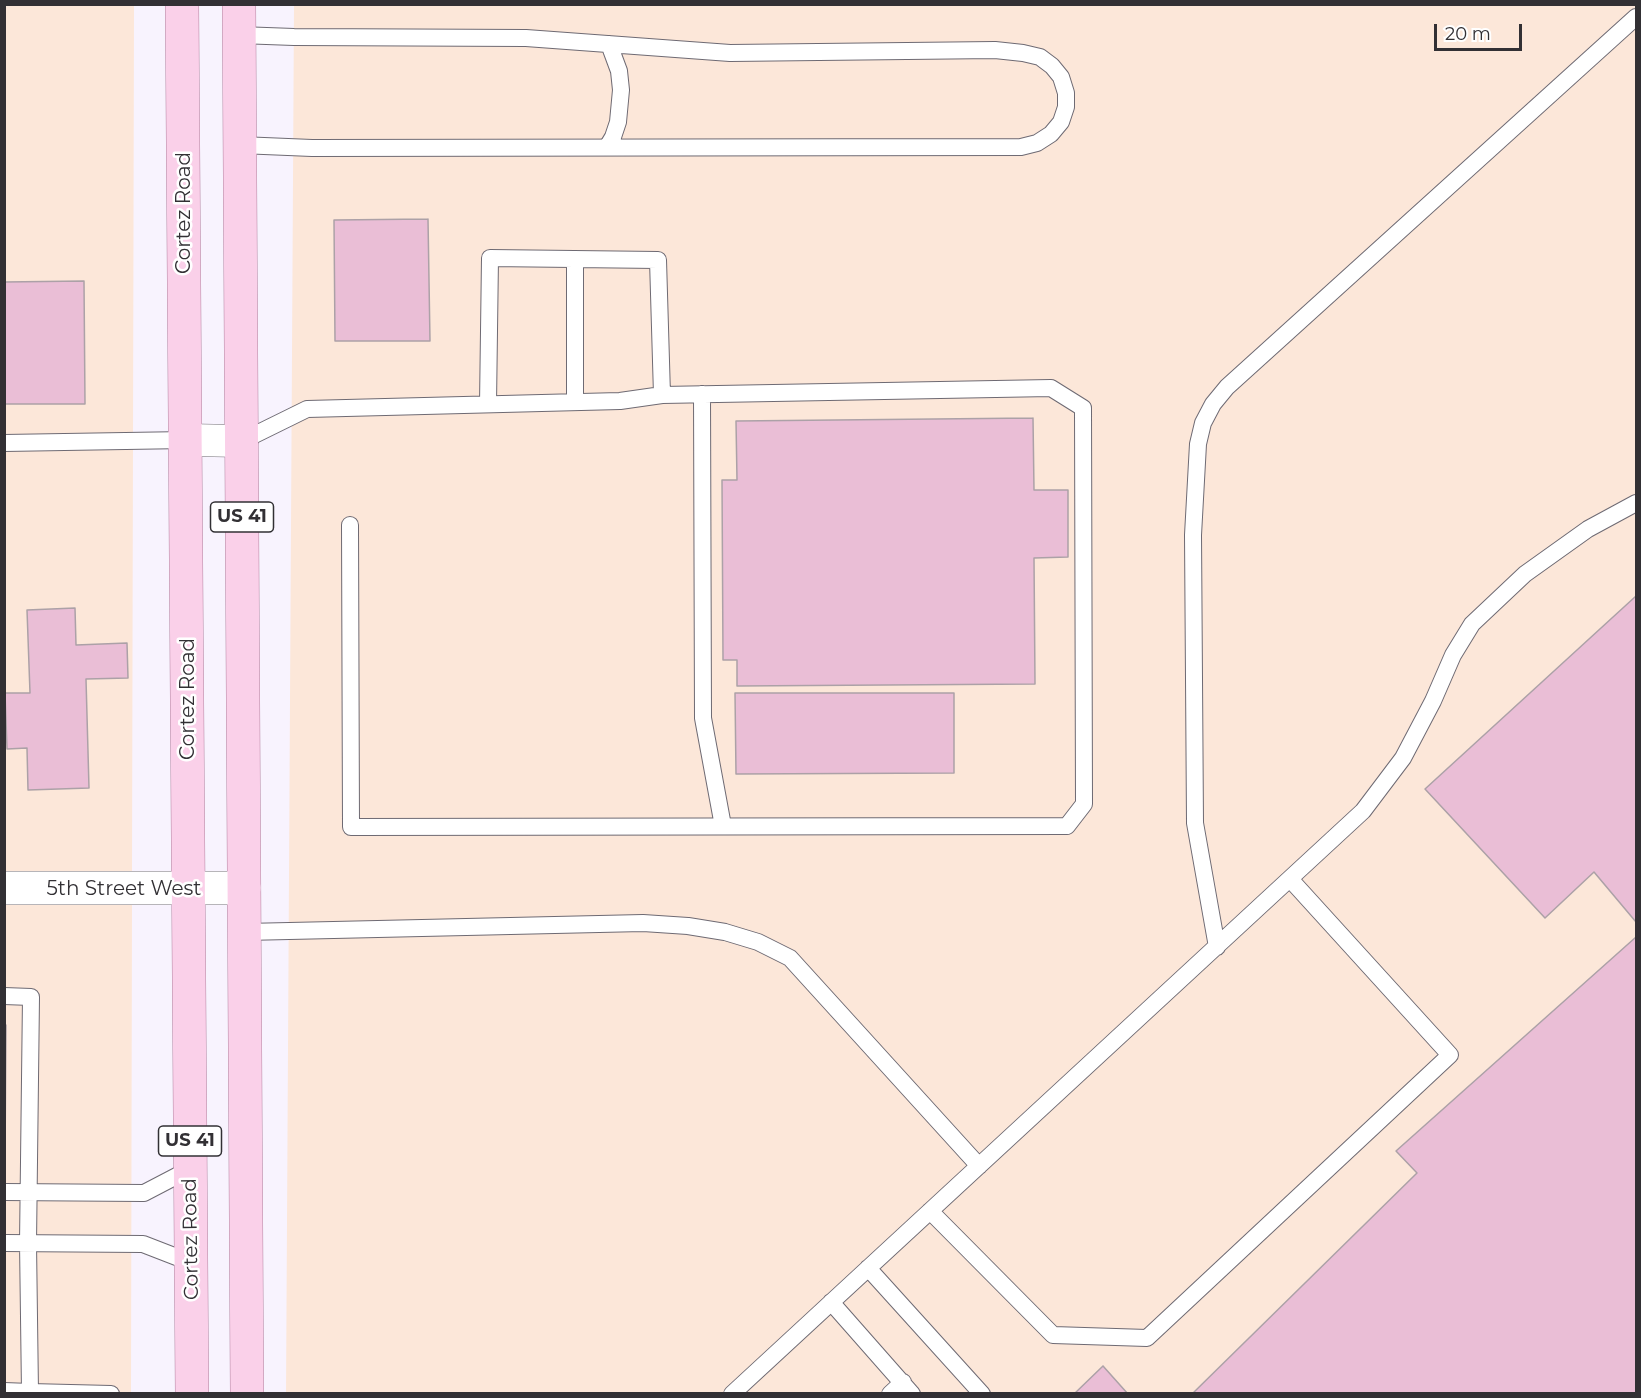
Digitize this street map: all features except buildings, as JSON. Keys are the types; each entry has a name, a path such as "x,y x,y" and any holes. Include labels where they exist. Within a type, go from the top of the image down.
{"main road":[{"name":"Cortez Road","path":"182,4 192,1394"},
{"name":"US 41","path":"239,20 248,1394"}],"street":[{"path":"186,440 242,441"},
{"name":"5th Street West","path":"4,888 244,888"}],"lane":[{"path":"1217,947 1195,823 1193,535 1198,444 1203,423 1213,404 1227,387 1636,17"},
{"path":"239,20 294,38 526,38 730,53 995,50 1040,57 1061,77 1066,93 1066,106 1061,122 1051,134 1037,143 1021,147 312,148 240,145"},
{"path":"607,147 618,122 621,90 620,71 609,44"},
{"path":"488,404 490,258 658,260 662,395"},
{"path":"575,259 575,402"},
{"path":"242,441 307,409 620,401 662,395 1051,388 1083,408 1084,804 1067,826 351,827 350,525"},
{"path":"702,394 703,718 723,826"},
{"path":"4,443 186,440"},
{"path":"732,1394 750,1388 831,1302 1363,811 1403,758 1433,701 1453,655 1472,624 1525,574 1588,529 1636,503"},
{"path":"930,1211 1053,1335 1147,1338 1450,1055 1290,879"},
{"path":"244,932 643,923 688,926 725,932 758,942 790,958 979,1166"},
{"path":"4,996 31,997 28,1243 30,1392"},
{"path":"4,1192 144,1193 190,1168"},
{"path":"4,1243 143,1244 192,1263"},
{"path":"868,1268 982,1394"},
{"path":"831,1302 908,1388 890,1394"},
{"path":"4,1391 111,1394"}],"shaded area":[{"path":"4,5 134,5 132,872 5,873"},
{"path":"294,5 1636,5 1636,1393 286,1394"},
{"path":"132,902 131,1393 5,1393 4,903"}]}
